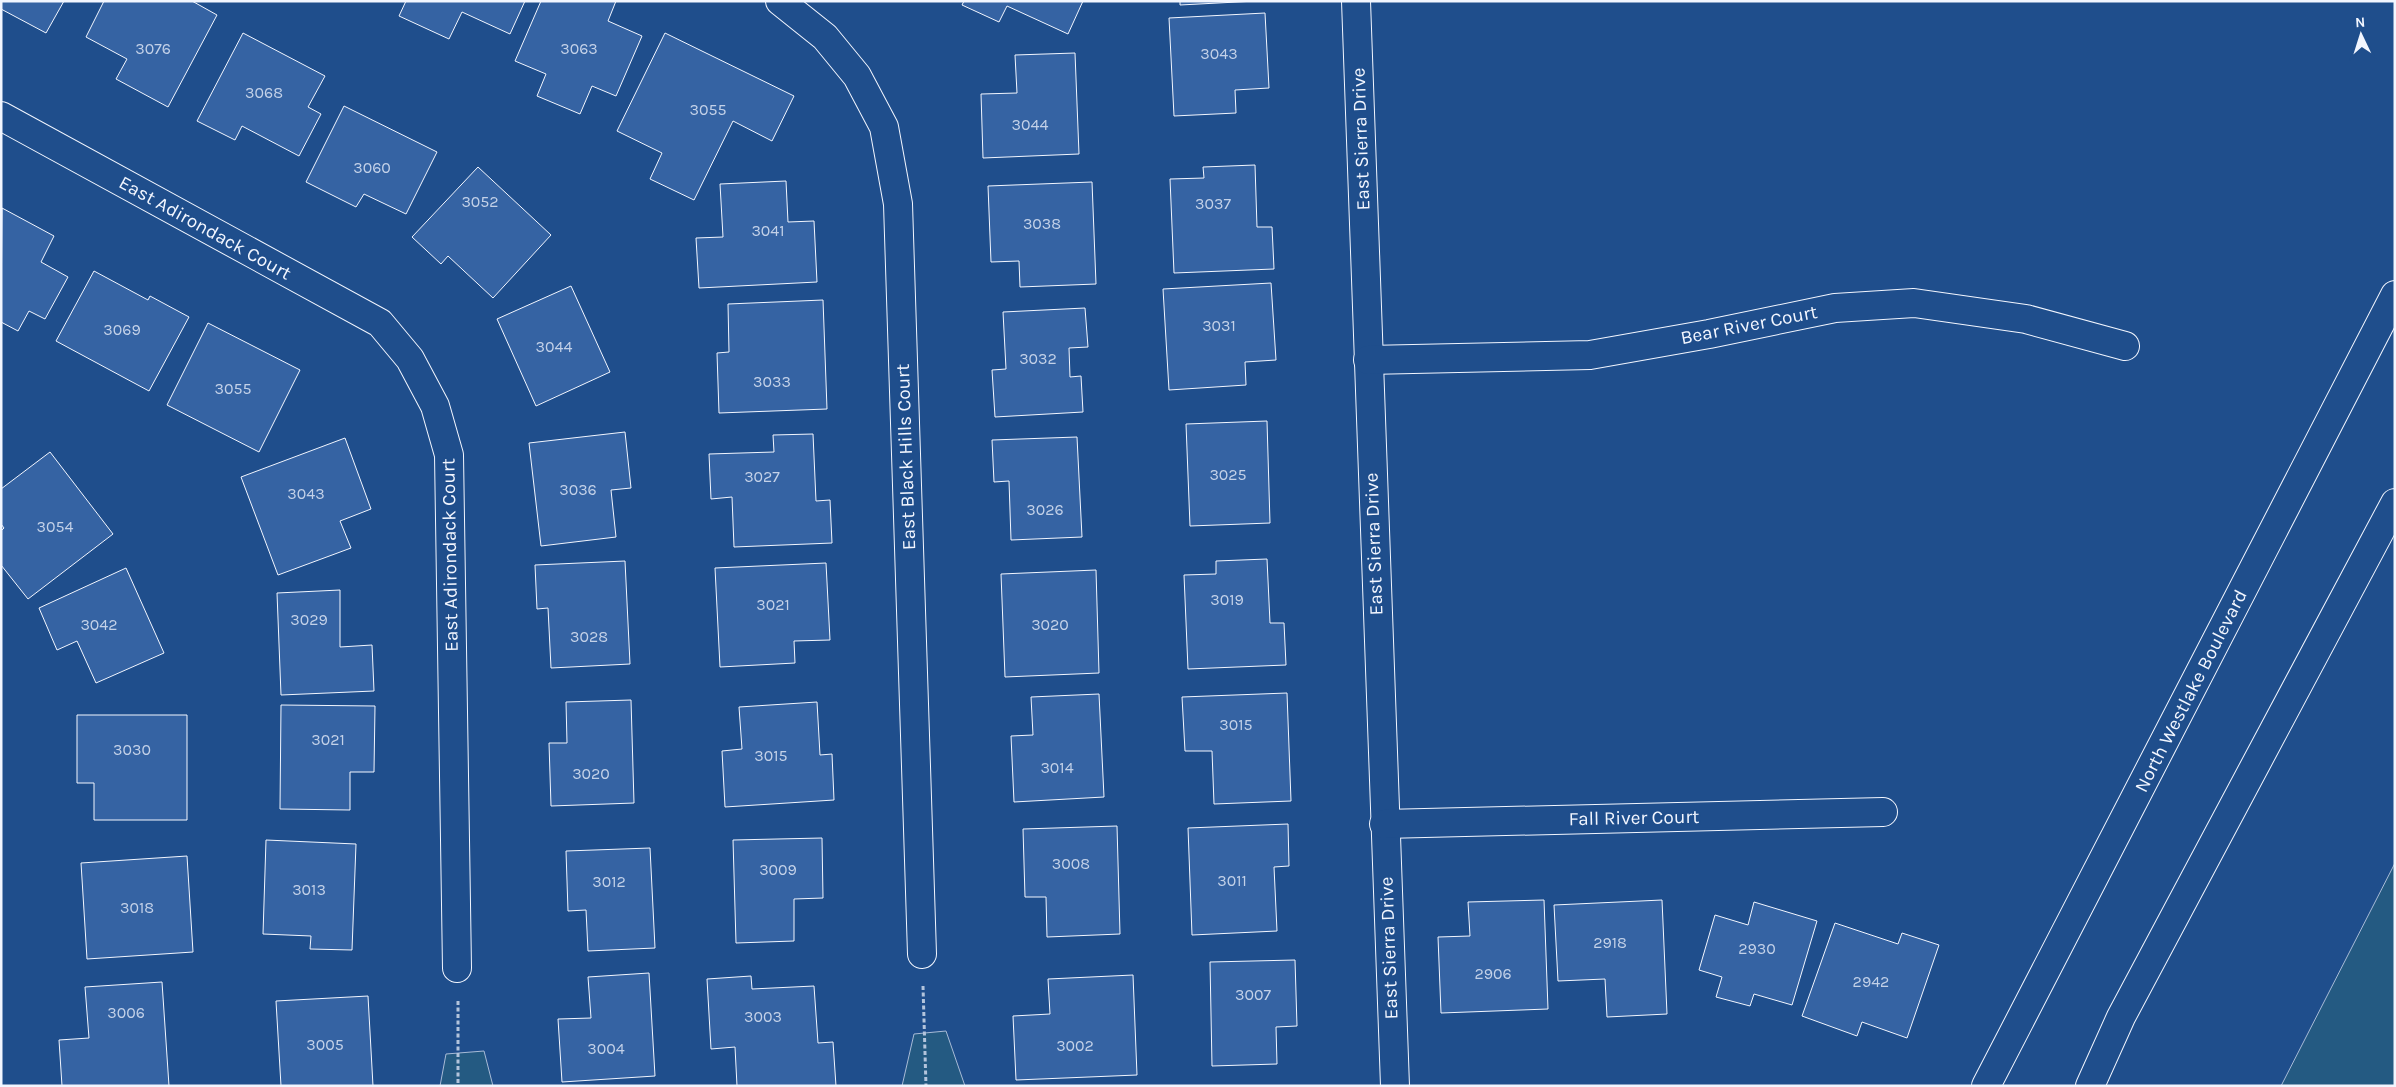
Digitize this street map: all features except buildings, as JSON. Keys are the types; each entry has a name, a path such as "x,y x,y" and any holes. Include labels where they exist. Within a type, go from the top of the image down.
{"street":[{"name":"East Black Hills Court","path":"780,1 824,37 857,76 884,127 898,204 922,954"},
{"name":"East Sierra Drive","path":"1356,1 1384,824 1395,1086"},
{"name":"East Adirondack Court","path":"1,116 380,323 410,359 435,406 449,456 457,968"},
{"name":"North Westlake Boulevard","path":"1986,1086 2395,295"},
{"name":"Bear River Court","path":"1368,360 1590,354 1709,334 1835,308 1914,303 2026,319 2125,346"},
{"path":"2090,1086 2126,1009 2395,503"},
{"name":"Fall River Court","path":"1384,824 1883,812"}],"path":[{"path":"922,954 926,1086"},
{"path":"457,968 458,1086"}],"shaded area":[{"path":"2395,863 2395,1086 2281,1086"},
{"path":"946,1031 965,1086 902,1086 914,1034"},
{"path":"484,1051 493,1086 440,1086 446,1054"}]}
